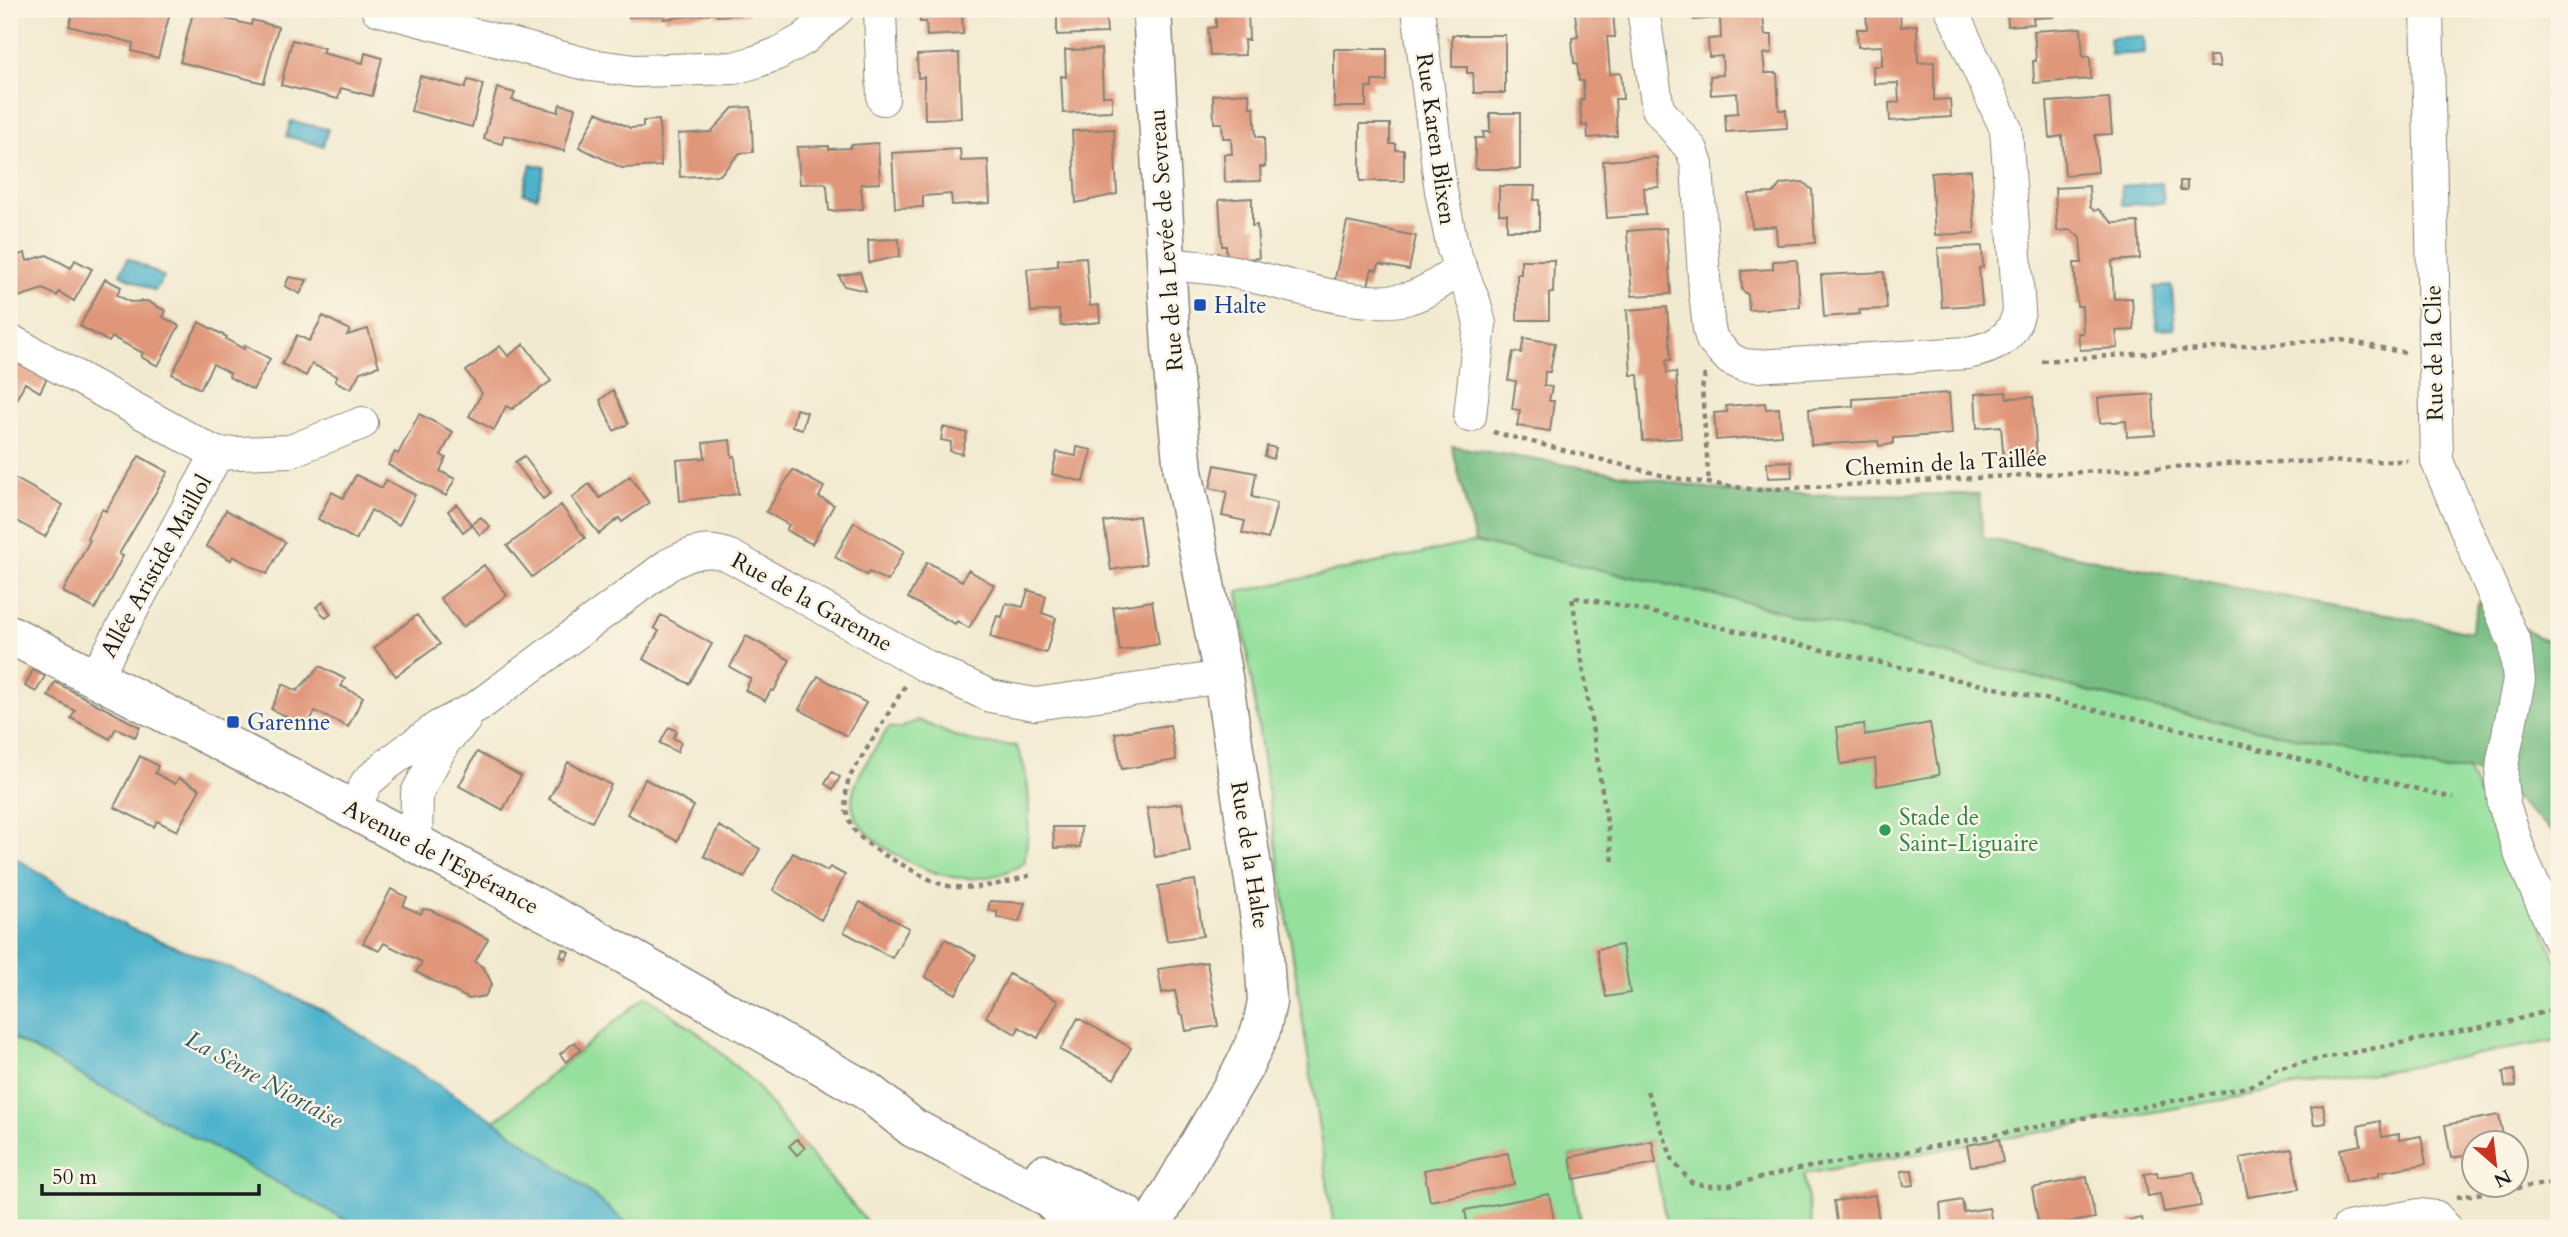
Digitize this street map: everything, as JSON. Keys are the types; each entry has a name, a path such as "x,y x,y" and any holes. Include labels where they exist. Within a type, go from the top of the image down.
{"street":[{"path":"392,11 590,65 636,71 734,68 755,62 778,54 804,39 838,9"},
{"path":"880,9 883,99"},
{"name":"Rue de la Levée de Sevreau","path":"1153,9 1166,264 1183,471"},
{"name":"Rue Karen Blixen","path":"1418,9 1441,191 1453,249 1480,324 1470,416"},
{"path":"1643,9 1658,109 1692,149 1697,164 1704,293 1712,340 1730,359 1743,365 1757,366 1967,353 1996,346 2008,337 2016,324 2019,311 2006,129 1951,9"},
{"name":"Rue de la Clie","path":"2427,9 2437,461 2515,644 2519,680 2503,760 2501,780 2504,805 2521,856 2559,941"},
{"path":"1166,264 1223,270 1350,298 1382,301 1408,298 1439,284 1459,269"},
{"name":"Allée Aristide Maillol","path":"15,342 217,454 290,451 362,423"},
{"name":"Allée Aristide Maillol","path":"95,678 217,454"},
{"name":"Rue de la Halte","path":"1140,1222 1245,1065 1261,1030 1267,1002 1267,974 1261,926 1223,677 1183,471"},
{"name":"Rue de la Garenne","path":"352,810 367,782 438,727 477,707 668,565 693,553 707,550 719,551 732,557 920,662 990,696 1035,704 1223,677"},
{"name":"Avenue de l'Espérance","path":"9,634 562,920 867,1091 913,1128 1047,1197 1080,1228"},
{"path":"416,844 417,793 444,742 477,707"},
{"name":"Avenue de l'Espérance","path":"867,1091 887,1091 924,1107 1079,1193 1140,1222"},
{"path":"2348,1228 2419,1215 2441,1223"}],"path":[{"path":"2042,361 2337,339 2434,359"},
{"path":"1709,485 1702,389 1712,340"},
{"name":"Chemin de la Taillée","path":"1470,416 1479,429 1672,478 1757,491 2264,461 2437,461"},
{"path":"1613,861 1572,597 2159,724 2453,798"},
{"path":"920,662 849,778 845,810 851,827 862,840 880,853 945,885 986,886 1034,874"},
{"path":"1647,1091 1673,1161 1691,1182 1707,1186 1730,1185 1803,1168 1899,1153 2247,1087 2263,1080 2275,1068 2507,1022 2559,1008"},
{"path":"2441,1223 2447,1202 2457,1197 2559,1182"},
{"path":"9,1221 23,1228"}],"green space":[{"path":"1452,446 1750,495 1979,494 1983,538 2350,609 2394,615 2470,632 2479,602 2491,602 2531,633 2559,646 2559,838 2488,774 2467,770 2440,770 2161,710 1741,601 1475,542"},
{"name":"Stade de Saint-Liguaire","path":"1475,542 1741,601 2161,710 2440,770 2467,770 2527,890 2559,967 2559,1040 1804,1174 1812,1228 1667,1228 1651,1141 1570,1156 1582,1228 1334,1228 1238,592"},
{"path":"918,720 979,743 1016,746 1022,759 1028,788 1029,819 1024,863 1002,874 986,877 948,876 895,855 865,831 856,818 852,804 855,785 889,727 899,729"},
{"path":"646,996 701,1035 754,1083 872,1228 633,1228 564,1171 495,1121"},
{"path":"9,1036 346,1219 360,1228 9,1228"}],"water":[{"path":"2144,36 2145,53 2111,55 2109,38"},
{"path":"291,121 328,129 323,146 286,136"},
{"path":"531,164 545,167 537,197 523,193"},
{"path":"2162,183 2164,203 2122,205 2121,186"},
{"path":"128,258 164,277 155,291 120,274"},
{"path":"2172,286 2175,328 2157,329 2155,287"},
{"name":"La Sèvre Niortaise","path":"9,854 129,928 261,981 322,1010 495,1121 564,1171 633,1228 360,1228 9,1036"}],"building":[{"path":"74,9 171,9 158,58 132,51 133,43 69,26"},
{"path":"194,9 227,14 226,19 251,25 252,20 278,27 264,83 180,62"},
{"path":"569,9 598,9 598,12 569,14"},
{"path":"629,9 748,9 749,14 717,16 717,13 664,19 664,15 629,17"},
{"path":"920,9 962,9 963,34 927,36 926,22 920,22"},
{"path":"1057,9 1097,9 1097,18 1106,18 1107,33 1057,35"},
{"path":"1222,9 1248,9 1249,40 1244,40 1245,55 1210,56 1208,28 1216,27 1216,12 1222,12"},
{"path":"1572,9 1613,11 1615,37 1607,37 1610,74 1621,73 1623,99 1615,99 1617,136 1588,138 1587,125 1582,126 1580,100 1584,99 1583,81 1579,81 1577,63 1574,63 1572,38 1578,37"},
{"path":"1693,9 1760,9 1765,35 1772,35 1772,53 1763,54 1765,73 1777,73 1779,110 1786,110 1787,128 1726,132 1725,114 1738,113 1737,93 1711,95 1710,76 1723,75 1722,56 1709,57 1708,39 1721,38 1720,18 1694,20"},
{"path":"1866,9 1900,9 1901,27 1917,25 1918,63 1934,62 1934,100 1950,99 1951,117 1890,121 1889,103 1899,102 1898,83 1874,84 1873,66 1882,66 1882,46 1858,47 1857,29 1867,29"},
{"path":"2007,9 2052,9 2053,17 2033,18 2034,24 2008,26"},
{"path":"2081,28 2083,57 2090,56 2091,79 2034,83 2034,31"},
{"path":"1452,35 1505,35 1505,93 1474,93 1473,73 1467,73 1467,67 1452,67"},
{"path":"292,40 324,48 322,53 363,63 365,53 382,58 372,96 341,88 338,99 281,85"},
{"path":"1101,49 1103,96 1112,96 1112,111 1063,113 1061,76 1066,77 1065,50"},
{"path":"1334,49 1387,49 1387,81 1372,81 1372,88 1366,87 1366,107 1334,107"},
{"path":"959,53 961,118 925,119 924,77 918,78 917,55"},
{"path":"2209,56 2218,56 2220,67 2210,67"},
{"path":"420,76 465,88 468,80 483,84 472,127 411,111"},
{"path":"497,88 515,93 512,100 558,112 560,104 575,108 564,151 504,135 502,144 484,139"},
{"path":"1249,93 1250,107 1254,107 1256,137 1264,137 1265,167 1260,167 1261,181 1225,182 1224,154 1232,154 1231,138 1223,138 1222,123 1214,123 1213,95"},
{"path":"2109,98 2112,134 2095,135 2098,172 2065,175 2062,136 2050,138 2047,102"},
{"path":"751,107 753,152 740,153 720,175 680,177 678,134 711,132 733,108"},
{"path":"597,112 630,128 643,127 643,121 659,120 661,166 622,168 579,147"},
{"path":"1490,113 1520,113 1520,169 1475,169 1475,138 1484,138 1483,132 1490,132"},
{"path":"1360,124 1390,124 1390,144 1396,144 1396,150 1404,150 1404,181 1360,181"},
{"path":"1114,129 1117,194 1076,203 1072,131"},
{"path":"878,143 880,183 861,184 863,209 829,211 827,186 824,183 800,184 797,147 850,148 851,145"},
{"path":"960,149 961,161 988,160 990,203 952,205 951,194 923,196 923,207 895,208 892,153"},
{"path":"1657,157 1659,187 1644,188 1646,215 1607,218 1603,161"},
{"path":"1971,170 1975,233 1935,235 1931,173"},
{"path":"2180,181 2187,181 2187,190 2180,190"},
{"path":"1803,182 1812,190 1815,243 1777,245 1776,226 1752,228 1749,194 1773,193 1781,184"},
{"path":"1499,186 1535,186 1534,200 1539,200 1539,230 1507,230 1507,214 1499,214"},
{"path":"2089,186 2090,207 2095,211 2098,209 2113,223 2138,222 2140,259 2112,261 2114,299 2132,298 2134,330 2116,331 2118,348 2080,350 2078,333 2083,333 2082,306 2077,306 2074,263 2082,263 2080,238 2071,230 2057,231 2055,188"},
{"path":"1252,198 1252,226 1257,225 1259,258 1227,260 1226,246 1222,246 1219,200"},
{"path":"1347,222 1416,236 1409,270 1379,264 1377,270 1372,269 1367,290 1334,283"},
{"path":"1666,228 1671,294 1632,296 1627,231"},
{"path":"899,239 900,256 869,263 868,240"},
{"path":"1982,246 1983,267 1979,268 1982,305 1942,307 1938,248"},
{"path":"25,253 27,261 47,255 71,268 75,260 92,269 74,301 59,292 57,296 43,289 9,300 9,258"},
{"path":"1086,257 1090,306 1099,305 1100,322 1061,326 1059,310 1031,312 1027,269 1058,266 1058,259"},
{"path":"1521,260 1554,260 1553,293 1549,293 1549,320 1517,320 1517,274 1521,274"},
{"path":"1797,260 1800,307 1749,310 1748,295 1742,290 1741,271 1773,269 1773,261"},
{"path":"860,272 866,291 844,286 839,276"},
{"path":"1884,272 1887,309 1859,310 1860,314 1824,317 1821,275"},
{"path":"289,277 307,280 300,294 285,286"},
{"path":"105,279 121,287 117,295 130,302 147,301 166,311 163,317 179,326 158,366 141,357 143,353 112,337 109,342 80,326"},
{"path":"1667,307 1671,360 1666,360 1667,373 1676,372 1681,438 1643,441 1638,375 1631,375 1627,310"},
{"path":"323,316 350,330 347,335 368,329 379,366 360,372 351,389 335,381 337,376 312,364 306,376 282,364 297,335 309,341"},
{"path":"199,322 244,349 245,345 270,359 253,390 229,377 230,373 213,364 200,389 172,374"},
{"path":"1524,338 1555,343 1550,372 1545,372 1544,386 1552,387 1549,401 1554,401 1550,431 1517,426 1520,410 1512,409 1516,381 1508,380 1513,352 1521,353"},
{"path":"524,344 551,381 512,409 506,406 494,430 469,416 482,393 466,371 500,346 508,356"},
{"path":"13,357 48,376 40,392 25,383 9,413 9,365"},
{"path":"613,390 628,424 614,431 600,400"},
{"path":"2006,392 2007,398 2033,397 2037,461 2004,463 2001,426 1977,428 1975,394"},
{"path":"1949,393 1952,434 1893,438 1893,444 1879,446 1878,441 1811,445 1809,409 1853,406 1853,399"},
{"path":"2153,394 2155,435 2127,437 2126,421 2100,423 2098,398"},
{"path":"1765,403 1766,409 1779,408 1781,435 1716,440 1714,413 1727,412 1726,406"},
{"path":"796,409 807,412 802,429 792,426"},
{"path":"419,414 453,432 441,455 446,458 440,471 455,479 446,496 388,465 395,452 398,454"},
{"path":"943,427 967,433 962,454 950,451 951,442 941,440"},
{"path":"730,440 732,457 735,456 738,494 680,501 677,460 705,458 703,443"},
{"path":"1267,446 1276,448 1273,459 1265,456"},
{"path":"1077,447 1092,450 1084,482 1052,474 1057,452 1076,456"},
{"path":"139,456 168,472 119,554 123,556 95,609 63,592 90,540 87,538 102,509 106,511"},
{"path":"524,456 551,493 543,499 515,462"},
{"path":"1791,461 1792,477 1768,478 1767,462"},
{"path":"1215,465 1256,473 1252,497 1277,503 1268,539 1242,533 1245,521 1222,516 1227,492 1210,488"},
{"path":"793,470 824,487 819,497 834,505 812,544 786,530 789,525 766,512"},
{"path":"9,475 63,505 45,537 13,519 9,526"},
{"path":"356,475 382,488 386,480 415,495 399,525 371,510 356,540 318,519 332,492 343,498"},
{"path":"630,476 649,503 622,522 619,518 599,534 572,498 589,484 600,498"},
{"path":"457,504 471,524 481,517 490,527 480,535 472,525 463,532 448,511"},
{"path":"561,505 585,538 532,577 507,546"},
{"path":"226,510 285,542 267,574 233,556 231,560 206,546"},
{"path":"1139,516 1146,564 1111,570 1104,522"},
{"path":"854,522 904,551 888,581 869,572 867,575 835,557"},
{"path":"927,562 962,581 968,570 994,585 969,628 957,621 955,624 908,598"},
{"path":"484,565 507,595 463,627 440,598"},
{"path":"1028,590 1046,596 1042,613 1056,618 1046,653 990,637 997,616 1002,617 1006,603 1023,607"},
{"path":"1152,601 1159,644 1120,651 1113,607"},
{"path":"323,602 331,614 326,618 316,607"},
{"path":"417,615 440,644 396,676 374,648"},
{"path":"661,615 712,644 689,684 643,659 659,631 654,628"},
{"path":"746,636 790,660 774,691 771,690 765,701 745,690 751,679 730,667"},
{"path":"320,666 345,679 341,686 363,697 348,727 315,711 307,727 271,709 283,684 297,691"},
{"path":"33,670 45,676 36,692 25,686"},
{"path":"818,676 866,703 847,736 799,709"},
{"path":"55,682 140,727 135,737 116,728 110,739 71,718 75,711 48,696"},
{"path":"1930,723 1939,775 1877,786 1875,759 1841,764 1837,727 1864,724 1865,735"},
{"path":"1170,725 1176,760 1122,769 1115,733"},
{"path":"669,727 677,731 673,738 681,742 677,752 660,743"},
{"path":"477,752 521,776 503,810 459,786"},
{"path":"140,756 158,766 155,773 175,784 179,778 200,789 177,831 157,821 154,827 114,807"},
{"path":"568,762 611,785 592,822 549,799"},
{"path":"832,772 840,777 833,789 825,784"},
{"path":"645,779 694,806 677,841 627,814"},
{"path":"1182,803 1190,851 1155,857 1147,808"},
{"path":"719,826 760,849 744,878 704,856"},
{"path":"1053,827 1081,827 1080,847 1054,848"},
{"path":"793,853 827,871 830,867 845,875 821,920 773,890"},
{"path":"1195,880 1203,936 1167,941 1158,886"},
{"path":"391,889 407,897 403,906 421,914 423,909 431,910 488,939 475,962 484,968 492,984 485,996 469,999 416,972 422,962 384,943 379,951 363,943"},
{"path":"990,901 1025,903 1019,922 997,917 997,912 988,910"},
{"path":"860,902 909,928 892,958 844,932"},
{"path":"945,939 976,956 956,994 925,977"},
{"path":"1622,945 1630,993 1606,997 1597,949"},
{"path":"563,949 569,952 566,959 560,956"},
{"path":"1207,962 1218,1026 1186,1031 1175,991 1162,993 1158,969"},
{"path":"1009,974 1058,1001 1038,1038 1019,1027 1016,1034 986,1017"},
{"path":"1078,1018 1131,1048 1114,1079 1060,1050"},
{"path":"575,1042 581,1050 566,1062 560,1054"},
{"path":"2514,1070 2516,1086 2505,1087 2503,1072"},
{"path":"2323,1105 2326,1123 2314,1125 2311,1107"},
{"path":"2499,1115 2501,1128 2460,1128 2460,1156 2451,1158 2445,1125"},
{"path":"2380,1121 2382,1137 2399,1134 2399,1140 2421,1136 2426,1164 2379,1172 2379,1176 2346,1182 2340,1149 2361,1145 2358,1126"},
{"path":"797,1139 805,1148 797,1155 789,1146"},
{"path":"1999,1139 2003,1162 1971,1166 1967,1145"},
{"path":"1652,1141 1656,1163 1574,1179 1570,1157"},
{"path":"2292,1149 2299,1189 2248,1197 2240,1158"},
{"path":"1508,1153 1514,1184 1430,1201 1424,1170"},
{"path":"1912,1170 1914,1185 1904,1186 1901,1171"},
{"path":"2157,1172 2158,1177 2194,1172 2201,1206 2164,1212 2160,1194 2148,1196 2144,1174"},
{"path":"2087,1177 2095,1218 2039,1227 2032,1188"},
{"path":"1549,1194 1555,1225 1535,1228 1468,1228 1465,1210"},
{"path":"1875,1195 1880,1228 1838,1228 1834,1201"},
{"path":"1962,1200 1964,1212 1989,1208 1993,1228 1942,1228 1940,1204"},
{"path":"2142,1218 2144,1228 2132,1228 2130,1220"}],"place":[{"name":"Halte","path":"1200,305"},
{"name":"Garenne","path":"233,722"},
{"name":"Stade de Saint-Liguaire","path":"1885,830"}]}
